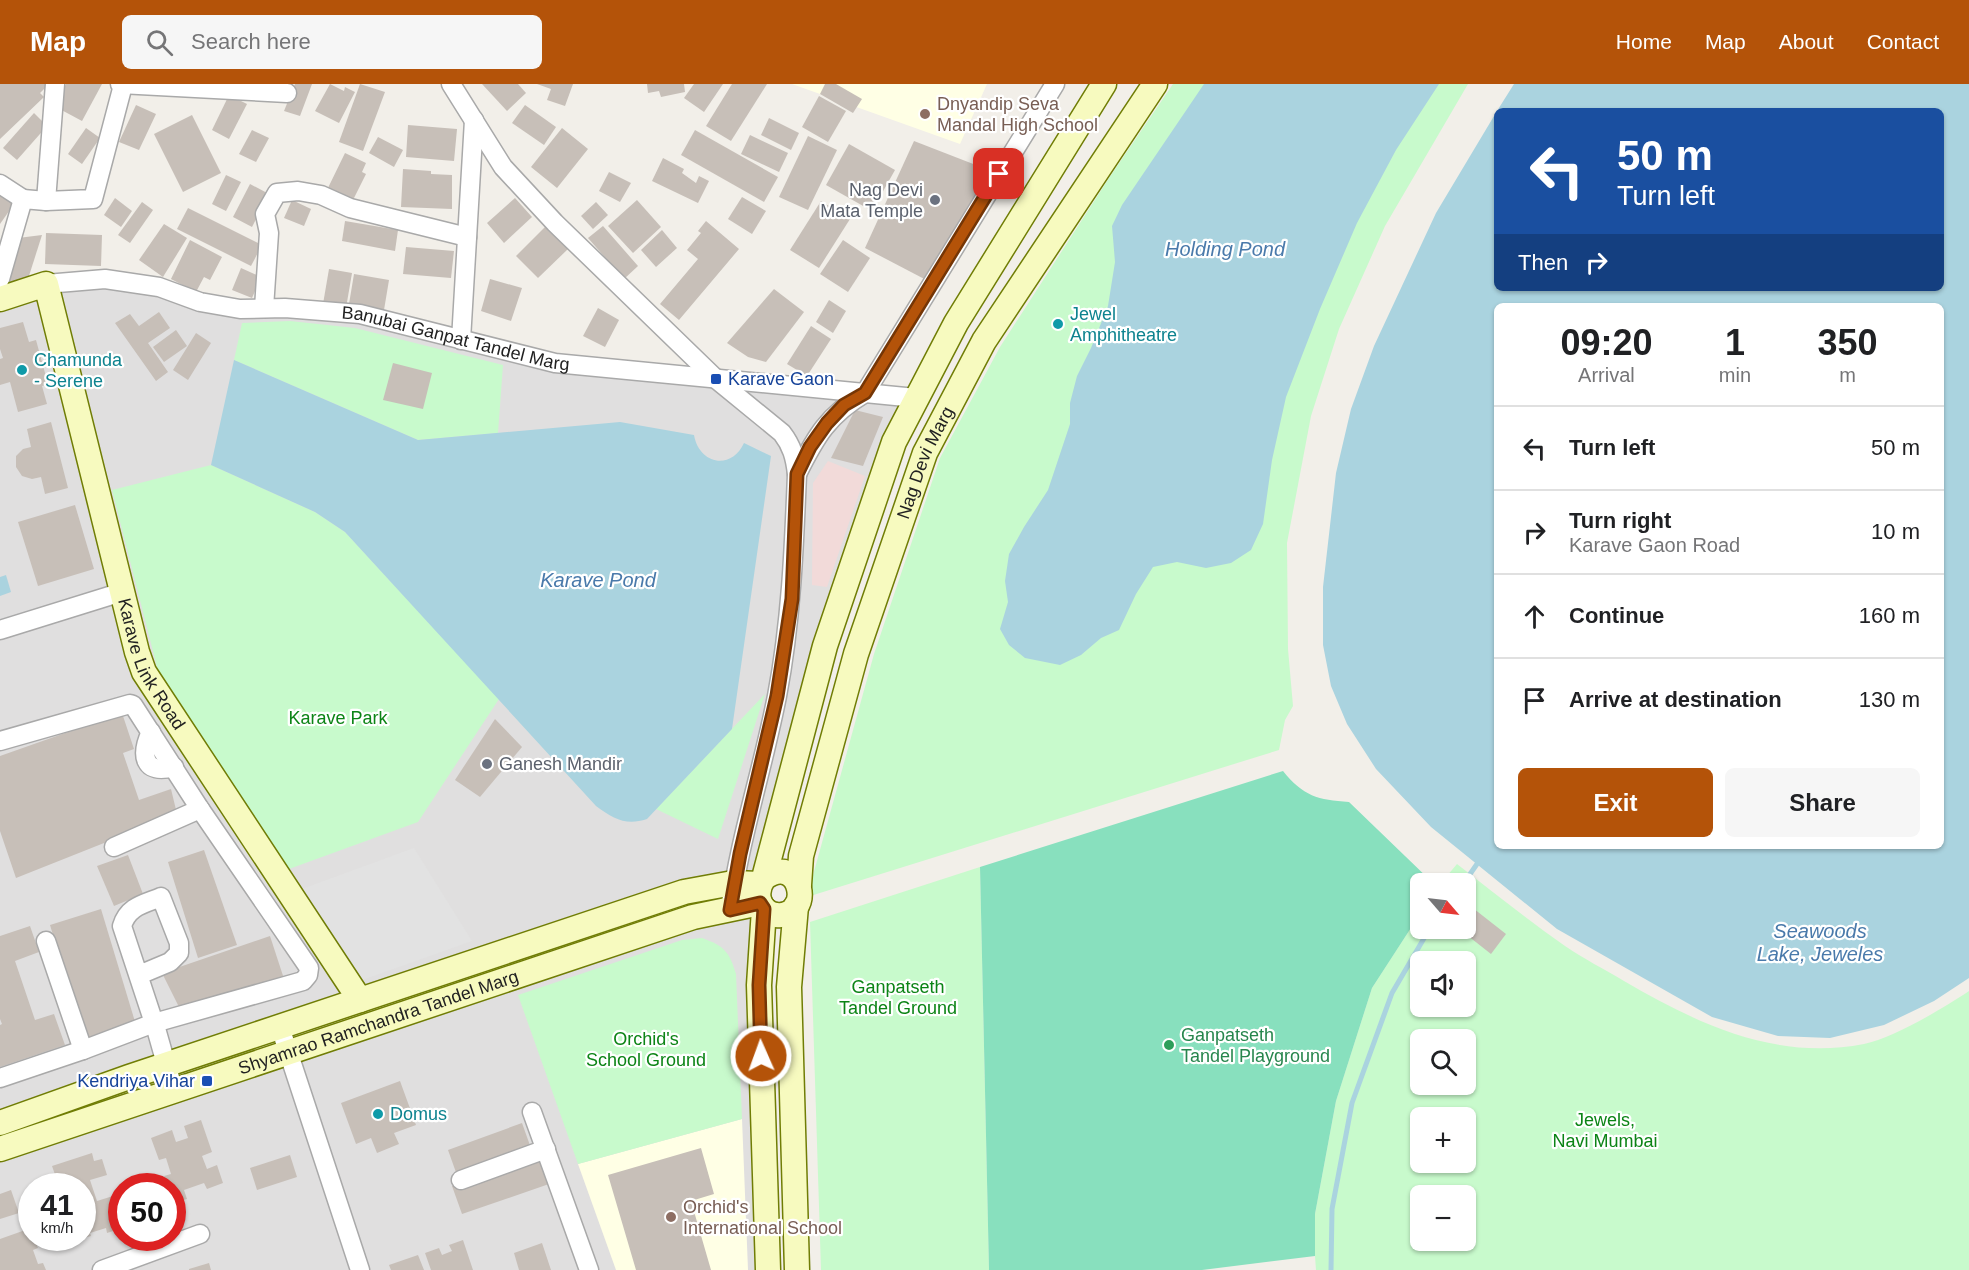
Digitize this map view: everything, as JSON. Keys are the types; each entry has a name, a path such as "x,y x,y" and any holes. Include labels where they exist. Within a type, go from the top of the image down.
{"main road":[{"name":"Nag Devi Marg","path":"768,1270 759,985 762,894 825,646 894,442 956,323 1104,84"},
{"name":"Nag Devi Marg","path":"797,1270 789,987 797,896 801,856 856,654 925,453 984,341 1155,84"},
{"name":"Banubai Ganpat Tandel Marg","path":"0,299 46,284"},
{"name":"Karave Link Road","path":"46,284 137,652 144,672 360,1000"},
{"path":"776,872 783,872 795,879 797,896 784,915 777,915 762,894 776,872"},
{"name":"Shyamrao Ramchandra Tandel Marg","path":"0,1123 166,1065 684,892 734,883 762,894"},
{"name":"Shyamrao Ramchandra Tandel Marg","path":"0,1149 693,917 730,910 762,894"}],"street":[{"path":"46,201 55,84"},
{"path":"451,84 503,167 555,223 716,379 782,433 790,444 795,458 797,474 792,599 777,696 734,883 730,910"},
{"path":"797,474 810,447 827,423 844,405 865,393 1055,84"},
{"path":"0,184 23,199 46,201 93,199 121,85 287,93"},
{"path":"461,340 474,120"},
{"path":"264,308 269,233 265,214 277,193 298,191 321,195 350,208 467,237"},
{"path":"0,279 23,199"},
{"name":"Banubai Ganpat Tandel Marg","path":"46,284 105,279 159,287 200,303 240,309 285,308 360,314 555,363 916,398"},
{"path":"0,630 122,592"},
{"path":"0,741 130,704 136,708 200,809 309,968 309,975 303,981 154,1023 0,1078"},
{"path":"114,847 200,809"},
{"path":"46,941 82,1050"},
{"path":"139,975 174,1092"},
{"path":"280,1027 360,1270"},
{"path":"532,1112 590,1270"},
{"path":"461,1180 546,1149"},
{"path":"102,1270 200,1234"}],"shaded area":[{"name":"Dnyandip Seva Mandal High School","path":"792,84 987,84 960,144"},
{"path":"105,279 285,308 555,363 916,398 764,878 733,883 0,1121 0,299"},
{"path":"828,461 865,476 827,587 812,585 813,483"},
{"path":"414,848 472,941 362,980 302,889"},
{"path":"760,903 768,1270 0,1270 0,1151"},
{"name":"Orchid's International School","path":"742,1119 748,1270 616,1270 578,1164"}],"green space":[{"path":"1173,84 1468,84 1385,226 1339,329 1311,416 1287,543 1288,649 1293,706 1285,720 1279,750 807,897 874,654 940,458 1000,347 1109,178"},
{"path":"290,321 355,328 503,365 498,433 418,440 234,360 242,323"},
{"name":"Karave Park","path":"211,465 315,512 345,532 499,699 418,822 289,869 158,671 112,490"},
{"path":"765,694 718,839 656,809"},
{"name":"Ganpatseth Tandel Playground","path":"1283,771 1297,786 1312,795 1328,800 1349,802 1423,873 1410,873 1410,929 1372,988 1336,1101 1315,1214 1315,1256 1202,1270 989,1270 980,867"},
{"name":"Jewels, Navi Mumbai","path":"1457,864 1469,873 1449,873"},
{"name":"Ganpatseth Tandel Ground","path":"980,867 989,1270 821,1270 810,922"},
{"name":"Jewels, Navi Mumbai","path":"1476,879 1572,951 1652,997 1709,1024 1768,1043 1831,1048 1876,1041 1932,1014 1969,991 1969,1270 1316,1270 1315,1214 1336,1101 1372,988 1410,929 1410,939 1476,939"},
{"name":"Orchid's School Ground","path":"702,938 725,950 736,974 742,1119 578,1164 518,995 682,940"}],"water":[{"name":"Holding Pond","path":"1204,84 1439,84 1396,150 1357,223 1320,309 1286,397 1272,460 1263,524 1251,550 1231,563 1206,568 1177,562 1153,567 1136,594 1119,630 1101,638 1081,655 1060,665 1025,658 1009,645 1000,629 1008,602 1005,581 1009,554 1048,490 1070,424 1070,403 1077,376 1108,306 1115,262 1112,226 1122,205"},
{"name":"Seawoods Lake, Jeweles","path":"1514,84 1969,84 1969,978 1934,1001 1884,1025 1830,1038 1778,1036 1712,1017 1557,929 1431,827 1376,769 1347,724 1331,686 1323,645 1323,587 1336,473 1351,409 1374,346 1436,213 1494,116 1494,291 1944,291 1944,108 1499,108"},
{"name":"Karave Pond","path":"234,360 418,440 620,422 694,435 702,452 716,460 731,458 744,443 771,456 732,729 647,819 633,822 620,820 596,806 345,532 315,512 211,465"},
{"path":"6,575 11,592 0,596 0,577"}],"building":[{"path":"0,84 49,84 40,93 44,97 0,139"},
{"path":"66,84 102,84 82,121 54,106"},
{"path":"295,84 312,84 300,116 284,111"},
{"path":"330,84 344,91 345,87 355,92 339,123 315,111"},
{"path":"360,84 385,92 363,151 339,142"},
{"path":"482,84 518,84 526,93 507,111"},
{"path":"537,84 573,84 565,106 547,100 551,89"},
{"path":"647,84 684,84 685,92 661,97 659,91 648,93"},
{"path":"694,84 723,84 704,112 684,98"},
{"path":"732,84 767,84 731,141 706,126"},
{"path":"825,84 836,84 862,99 853,113 820,94"},
{"path":"229,95 247,104 229,139 212,130"},
{"path":"819,96 846,111 828,142 802,127"},
{"path":"136,105 156,114 139,150 119,142"},
{"path":"525,105 556,127 544,145 512,123"},
{"path":"34,113 47,126 17,160 3,148"},
{"path":"192,115 221,173 183,192 154,134"},
{"path":"769,118 799,133 791,150 761,135"},
{"path":"408,125 457,129 454,161 406,157"},
{"path":"86,128 100,138 82,164 68,154"},
{"path":"562,128 588,149 557,188 531,167"},
{"path":"252,130 269,138 256,162 239,154"},
{"path":"695,130 778,177 764,202 681,155"},
{"path":"750,135 788,153 779,172 741,154"},
{"path":"808,136 837,150 808,210 779,197"},
{"path":"378,137 403,150 394,167 369,153"},
{"name":"Nag Devi Mata Temple","path":"914,141 999,174 932,283 865,248"},
{"path":"849,144 895,170 872,211 826,185"},
{"path":"345,153 366,163 362,172 366,174 351,204 326,192"},
{"path":"663,158 684,169 682,173 696,183 699,176 709,181 698,203 652,181"},
{"path":"403,169 452,175 452,209 401,207"},
{"path":"609,172 631,183 620,202 599,191"},
{"path":"226,175 241,182 226,211 212,204"},
{"path":"250,184 269,194 252,227 233,217"},
{"path":"0,194 14,204 0,224"},
{"path":"742,197 766,211 752,234 728,219"},
{"path":"115,198 132,211 121,227 104,215"},
{"path":"515,198 532,217 504,243 487,223"},
{"path":"292,200 311,209 304,226 284,218"},
{"path":"637,200 661,227 633,253 608,226"},
{"path":"821,201 850,219 819,268 790,250"},
{"path":"142,202 153,210 130,243 118,235"},
{"path":"596,202 608,215 593,229 581,216"},
{"path":"188,208 262,245 251,266 177,229"},
{"path":"345,221 398,230 395,251 342,241"},
{"path":"706,221 739,249 679,320 660,304 698,259 687,250 701,233 698,231"},
{"path":"164,224 187,238 163,277 139,260"},
{"path":"546,226 568,249 538,278 516,256"},
{"path":"603,226 638,266 624,279 588,238"},
{"path":"662,230 677,248 656,267 641,250"},
{"path":"46,233 102,235 101,266 45,264"},
{"path":"42,235 28,279 2,283 10,239"},
{"path":"190,240 222,257 210,280 204,277 196,292 171,279"},
{"path":"843,240 870,258 848,292 820,274"},
{"path":"406,247 454,251 451,278 403,274"},
{"path":"241,268 261,277 252,298 232,290"},
{"path":"329,269 352,273 346,308 323,304"},
{"path":"354,274 389,280 384,310 349,304"},
{"path":"490,279 522,288 511,321 481,311"},
{"path":"774,289 804,312 766,362 748,357 727,343"},
{"path":"829,300 846,311 833,333 816,322"},
{"path":"598,308 619,320 605,347 583,336"},
{"path":"159,312 170,328 148,343 168,372 156,381 115,323 130,314 139,326"},
{"name":"Chamunda - Serene","path":"23,322 29,342 36,340 48,384 42,386 47,404 18,412 10,382 0,385 0,359 3,358 0,349 0,328"},
{"path":"811,326 831,339 807,376 787,364"},
{"path":"176,330 187,346 164,362 153,347"},
{"path":"196,333 211,343 188,380 173,370"},
{"path":"393,363 432,373 423,409 383,400"},
{"path":"855,410 883,417 863,466 831,458"},
{"path":"51,422 68,488 45,494 41,477 32,479 22,476 16,467 16,456 23,449 31,447 27,429"},
{"path":"75,505 94,569 38,586 18,522"},
{"path":"122,713 134,749 123,753 139,800 171,789 177,814 16,878 0,831 0,756"},
{"name":"Ganesh Mandir","path":"495,719 522,747 480,797 455,780"},
{"path":"204,850 237,945 198,958 168,862"},
{"path":"128,855 143,894 114,906 97,866"},
{"path":"101,909 136,1025 85,1041 50,925"},
{"path":"1476,910 1506,934 1491,954 1472,939 1476,939"},
{"path":"30,926 39,952 15,961 35,1020 54,1014 65,1045 0,1067 0,1025 2,1024 0,1019 0,936"},
{"path":"270,936 286,985 180,1009 162,973"},
{"name":"Domus","path":"400,1081 416,1125 394,1133 399,1144 377,1153 371,1138 356,1144 341,1103"},
{"path":"201,1120 212,1152 202,1156 207,1169 217,1165 223,1183 207,1189 204,1183 186,1189 186,1173 171,1173 166,1158 159,1160 151,1138 172,1130 176,1142 188,1138 184,1126"},
{"path":"522,1123 532,1151 458,1178 448,1150"},
{"path":"701,1148 714,1194 691,1201 711,1270 636,1270 608,1175"},
{"path":"92,1153 94,1161 102,1159 107,1175 96,1178 96,1173 54,1173 52,1166"},
{"path":"290,1155 297,1177 257,1190 250,1168"},
{"path":"540,1155 549,1184 462,1214 452,1186"},
{"path":"11,1190 18,1213 0,1219 0,1194"},
{"path":"96,1198 97,1201 108,1198 107,1233 106,1228 96,1231"},
{"path":"18,1233 18,1251 33,1251 38,1264 43,1263 46,1270 0,1270 0,1239"},
{"path":"463,1240 473,1270 431,1270 425,1253 439,1248 442,1255 452,1251 449,1245"},
{"path":"542,1243 551,1270 519,1270 514,1253"},
{"path":"418,1255 424,1270 391,1270 389,1265"},
{"path":"209,1263 211,1270 189,1270 189,1269"}],"waterway":[{"path":"1471,873 1477,864"},
{"path":"1331,1270 1332,1209 1352,1103 1392,993 1424,939"}],"place":[{"name":"Dnyandip Seva Mandal High School","path":"925,114"},
{"name":"Nag Devi Mata Temple","path":"935,200"},
{"name":"Jewel Amphitheatre","path":"1058,324"},
{"name":"Chamunda - Serene","path":"22,370"},
{"name":"Karave Gaon","path":"716,379"},
{"name":"Ganesh Mandir","path":"487,764"},
{"name":"Ganpatseth Tandel Playground","path":"1169,1045"},
{"name":"Kendriya Vihar","path":"207,1081"},
{"name":"Domus","path":"378,1114"},
{"name":"Orchid's International School","path":"671,1217"}],"route":[{"path":"761,1056 759,985 764,909 760,903 730,910 740,854 777,696 792,599 797,474 810,447 827,423 844,405 865,393 999,174"}]}
